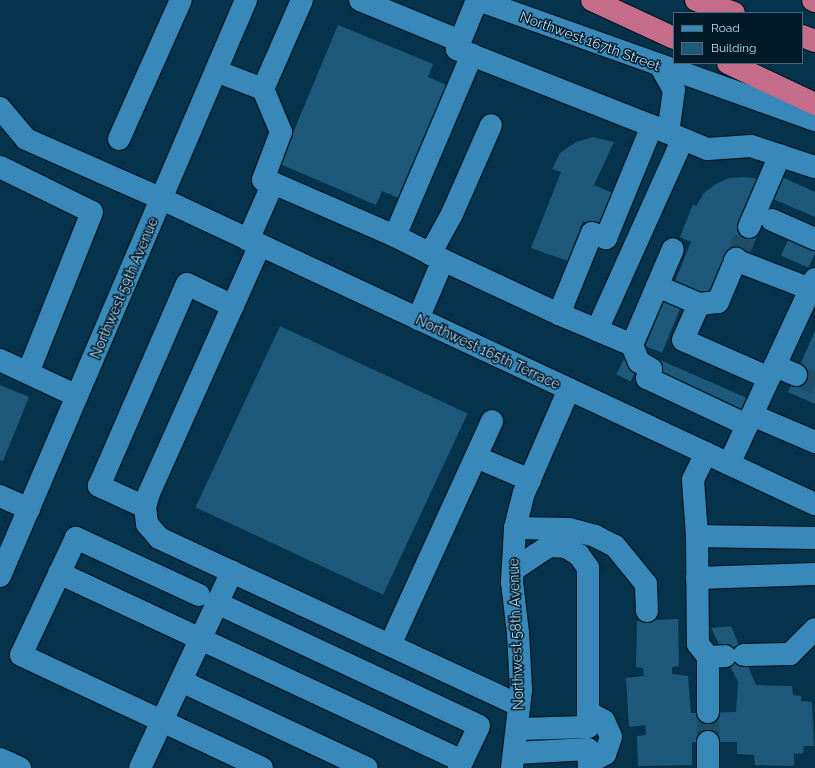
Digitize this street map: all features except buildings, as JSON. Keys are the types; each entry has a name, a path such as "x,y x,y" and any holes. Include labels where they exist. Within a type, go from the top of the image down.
{"highway":[{"path":"592,0 673,38"},
{"path":"696,0 731,12"},
{"path":"803,36 815,41"},
{"path":"730,64 815,104"}],"street":[{"path":"119,139 181,0"},
{"name":"Northwest 59th Avenue","path":"0,576 246,0"},
{"path":"263,89 302,0"},
{"path":"360,0 466,48 708,149 751,146 815,167"},
{"path":"395,236 466,48 478,0"},
{"name":"Northwest 167th Street","path":"478,0 661,67 815,120"},
{"path":"597,330 668,133 674,90 661,67"},
{"path":"216,71 263,89 281,132 263,180 395,236 436,257 559,314 632,345 639,362 651,369 647,378 750,420 815,442"},
{"path":"559,314 592,233 606,238 689,96 695,89 707,83"},
{"name":"Northwest 165th Terrace","path":"0,108 26,139 162,199 815,504"},
{"path":"418,319 436,257 452,214 491,125"},
{"path":"749,227 780,155"},
{"path":"0,167 92,212 28,373"},
{"path":"273,183 233,306 145,507 147,524 159,538 520,705"},
{"path":"772,220 815,239"},
{"path":"632,345 673,249"},
{"path":"657,286 699,304 718,302 736,259 813,284 729,464"},
{"path":"145,507 99,486 187,284 233,306"},
{"path":"699,304 683,340 772,372 796,375"},
{"path":"0,360 77,396"},
{"name":"Northwest 58th Avenue","path":"514,760 520,705 518,633 513,570 515,528 524,493 569,389"},
{"path":"390,645 492,421"},
{"path":"706,453 693,480 697,536 698,644 726,656 790,654 815,629"},
{"path":"476,457 530,480"},
{"path":"0,496 29,509"},
{"path":"515,528 569,529 595,536 615,546 646,584 647,611"},
{"path":"697,536 815,538"},
{"path":"59,573 200,639 461,765 479,726 76,538 59,573 21,655 262,768"},
{"path":"513,570 549,546 566,547 579,555 588,568 588,720"},
{"path":"142,767 200,639 208,599 232,572"},
{"path":"697,578 815,574"},
{"path":"708,712 726,656"},
{"path":"181,681 367,768"},
{"path":"514,760 589,760 605,754 611,737 604,720 588,720 518,729"},
{"path":"708,742 708,768"},
{"path":"0,759 20,768"}],"tunnel":[{"path":"736,259 749,227"},
{"path":"796,375 815,384"},
{"path":"708,712 708,742"}]}
